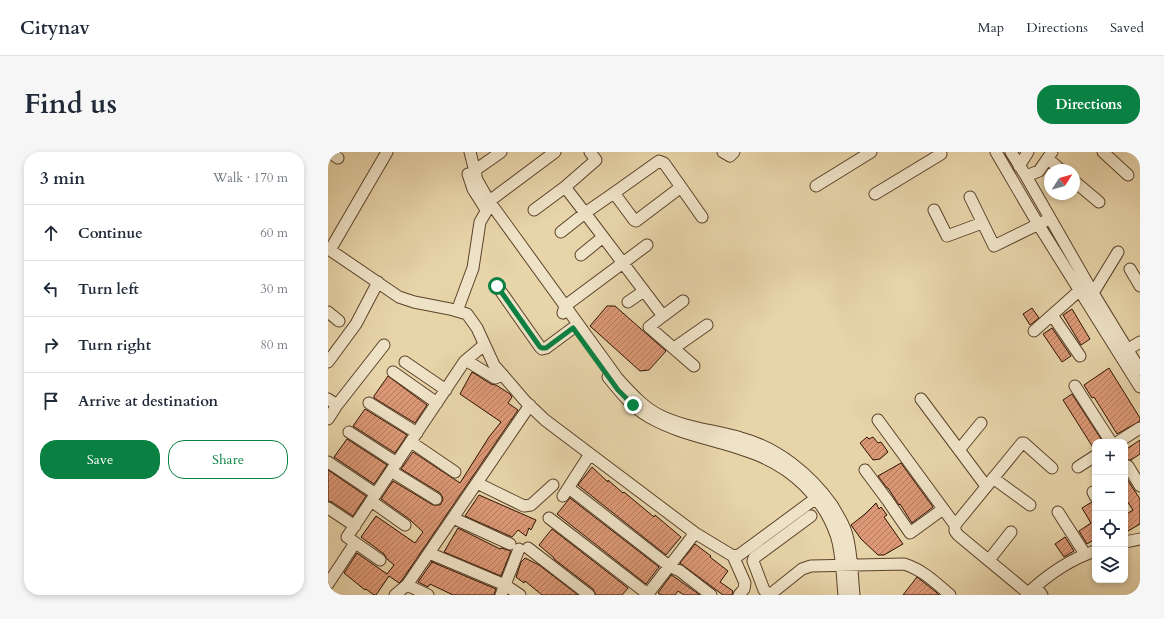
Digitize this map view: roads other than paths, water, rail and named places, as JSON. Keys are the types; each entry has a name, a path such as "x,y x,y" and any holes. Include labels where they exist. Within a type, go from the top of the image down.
{"street":[{"path":"387,152 329,250 400,297 414,302 467,314 477,328 494,365 502,376 545,420 695,533 733,556 745,583 744,589 739,595"},
{"path":"463,152 469,180 473,189 564,310 618,379 631,393 658,414 674,421 741,438 763,446 779,454 808,477 820,496 830,518 837,536 854,595"},
{"path":"470,152 474,172 487,206"},
{"path":"474,172 501,152"},
{"path":"457,311 473,268 480,222 487,206 555,152"},
{"path":"534,210 565,187 596,160 590,152"},
{"path":"723,152 730,156 734,152"},
{"path":"816,186 871,152"},
{"path":"875,194 941,154 940,152"},
{"path":"996,152 1038,224 1080,290 1124,352 1140,370"},
{"path":"1011,152 1093,293 1124,352 1140,387"},
{"path":"1019,166 1028,152"},
{"path":"1102,152 1128,175"},
{"path":"1026,176 1036,173 1050,156 1056,164"},
{"path":"560,232 659,161 664,163 702,217"},
{"path":"1080,186 1099,202"},
{"path":"565,187 664,316"},
{"path":"614,193 636,221 681,187"},
{"path":"970,197 994,246 1049,218"},
{"path":"934,210 947,236 982,223"},
{"path":"581,255 603,238"},
{"path":"564,310 622,263 647,245"},
{"path":"1093,293 1118,252"},
{"path":"1130,269 1140,286"},
{"path":"328,362 356,324 378,282"},
{"path":"497,286 540,347 546,348 573,328"},
{"path":"628,302 644,290"},
{"path":"1034,331 1080,290"},
{"path":"683,301 649,327 694,366"},
{"path":"564,310 573,328 618,390 633,405 648,416 676,430 754,453 769,459 820,496"},
{"path":"328,312 339,321"},
{"path":"1052,315 1080,356"},
{"path":"674,348 708,325"},
{"path":"1124,352 1140,342"},
{"path":"328,418 332,402 384,345"},
{"path":"380,560 347,538 466,361 484,345"},
{"path":"466,361 495,378 502,376"},
{"path":"405,362 446,390"},
{"path":"393,372 437,403"},
{"path":"1075,386 1109,439"},
{"path":"921,399 959,450 990,482 1030,505"},
{"path":"369,403 455,472"},
{"path":"395,595 407,585 530,405"},
{"path":"878,420 954,525 955,531 958,535 1033,592 1058,568 1078,557 1090,553 1058,512"},
{"path":"959,450 981,423"},
{"path":"1123,439 1140,428"},
{"path":"349,432 436,499"},
{"path":"954,525 1022,443 1052,468"},
{"path":"563,496 590,454"},
{"path":"1078,467 1092,458"},
{"path":"328,462 374,498 405,525"},
{"path":"1128,466 1140,486"},
{"path":"865,470 910,533 942,509"},
{"path":"477,483 524,506 531,505 553,485"},
{"path":"574,492 669,566 680,570 711,595"},
{"path":"733,556 739,555 820,496"},
{"path":"328,508 354,526"},
{"path":"811,516 754,558 753,561 764,590 767,593 772,593 806,567 904,564 915,567 950,595"},
{"path":"453,518 519,547 589,595"},
{"path":"548,518 648,595 695,533"},
{"path":"989,560 1011,532"},
{"path":"1128,541 1140,539"},
{"path":"328,584 355,543"},
{"path":"503,590 519,547"},
{"path":"429,553 503,590 520,595"},
{"path":"844,595 846,565"},
{"path":"407,585 428,595"}]}
